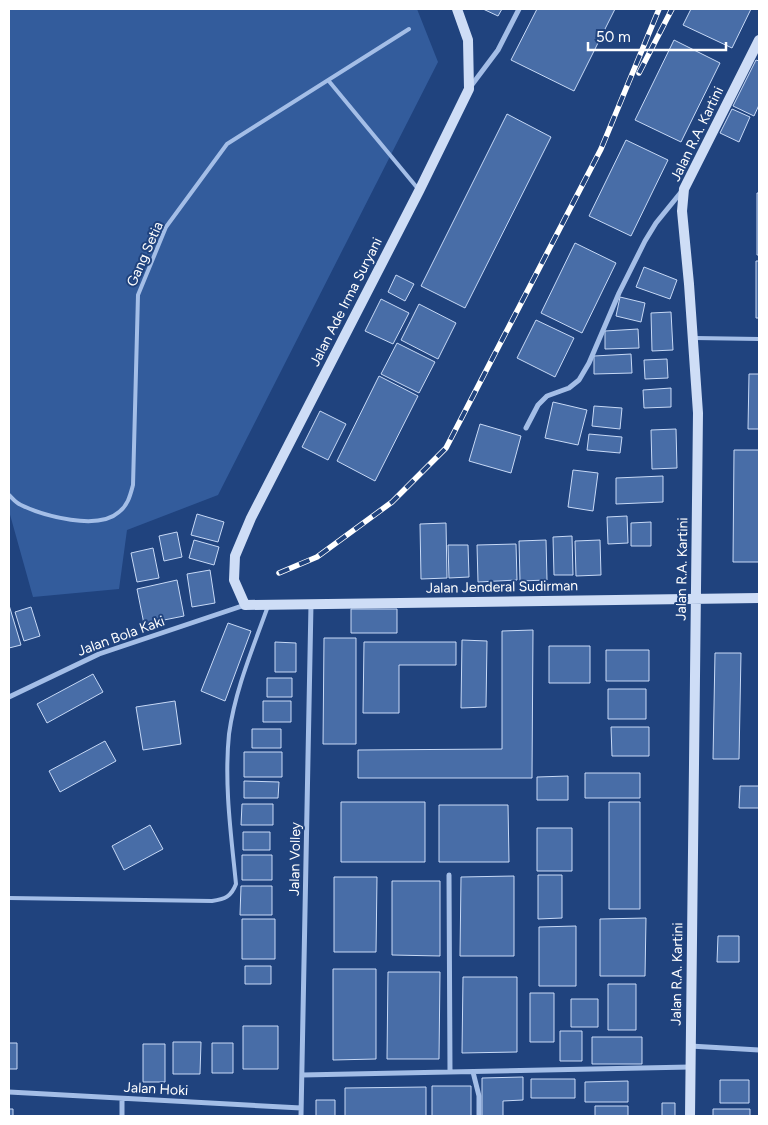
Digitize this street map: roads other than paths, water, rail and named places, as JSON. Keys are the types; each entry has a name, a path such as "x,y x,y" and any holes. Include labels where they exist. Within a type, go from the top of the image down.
{"main road":[{"name":"Jalan Ade Irma Suryani","path":"245,605 234,580 235,556 251,518 419,191 469,89 468,40 457,9"},
{"name":"Jalan R.A. Kartini","path":"690,1116 698,413 682,211 684,189 759,40"},
{"name":"Jalan Jenderal Sudirman","path":"245,605 759,598"}],"street":[{"path":"469,89 498,50 519,9"},
{"path":"526,428 538,405 547,396 569,388 579,380 589,363 619,293 645,241 656,223 684,189"},
{"name":"Jalan Volley","path":"301,1116 312,603"},
{"name":"Jalan Bola Kaki","path":"9,697 99,654 245,605"},
{"path":"449,874 450,1072"},
{"path":"690,1046 759,1050"},
{"path":"747,1050 759,1055"},
{"path":"302,1075 690,1067"},
{"path":"473,1072 479,1096 479,1116"},
{"name":"Jalan Hoki","path":"9,1092 301,1108"},
{"path":"122,1098 122,1116"}],"lane":[{"name":"Gang Setia","path":"9,495 19,504 52,517 76,521 105,520 118,514 128,503 134,485 138,295 166,227 228,144 409,29"},
{"path":"328,80 419,191"},
{"path":"693,338 759,339"},
{"path":"9,898 212,901 224,900 232,894 236,884 227,768 230,733 238,694 268,604"}],"railway":[{"path":"279,573 317,557 392,502 446,448 601,149 659,9"},
{"path":"639,73 672,9"}]}
